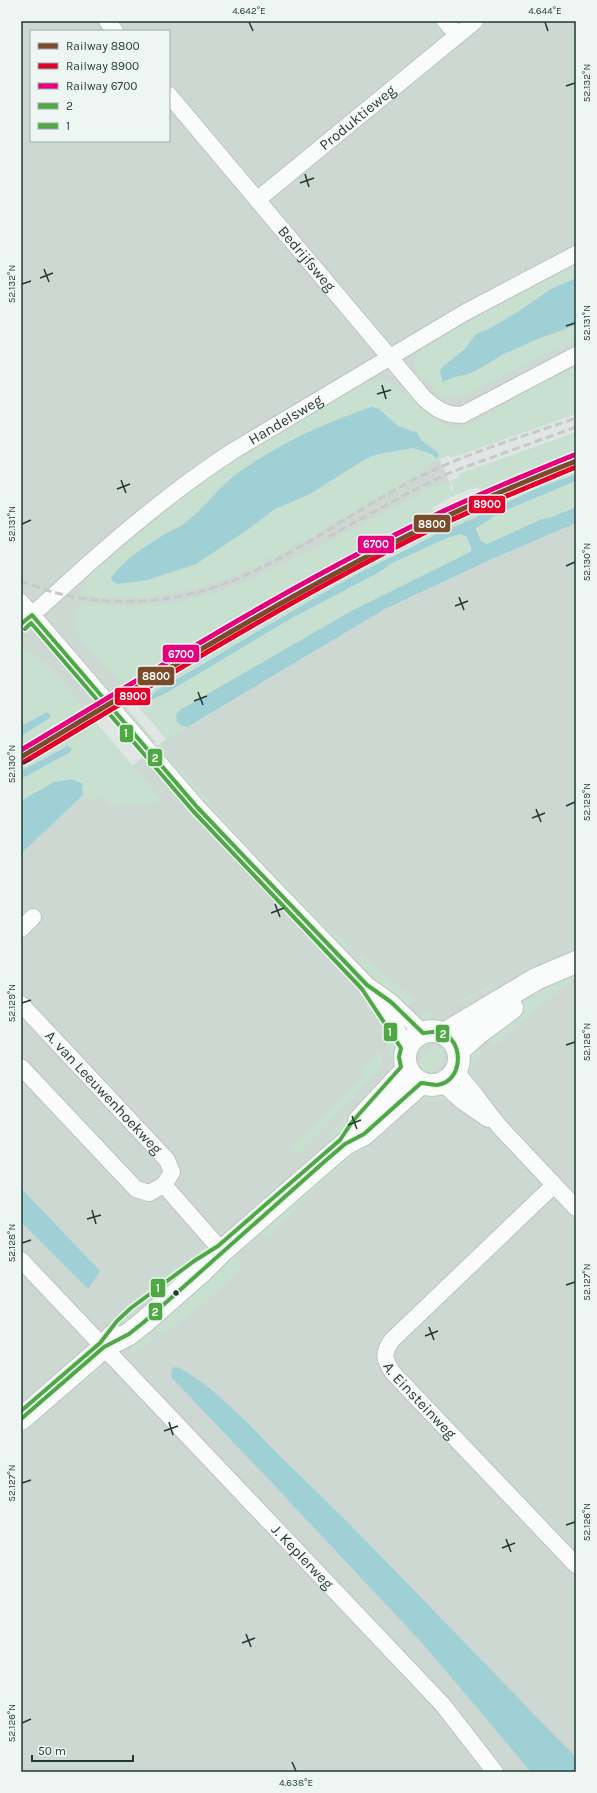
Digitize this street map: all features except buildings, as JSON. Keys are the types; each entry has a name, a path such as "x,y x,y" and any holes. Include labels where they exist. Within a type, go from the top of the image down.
{"street":[{"path":"107,21 115,30"},
{"path":"445,21 458,35"},
{"name":"Produktieweg","path":"257,200 475,21"},
{"name":"Bedrijfsweg","path":"170,96 424,398 436,409 450,415 462,415 576,355"},
{"name":"Handelsweg","path":"27,620 93,559 198,474 233,451 464,313 576,254"},
{"path":"21,602 27,620 258,873 367,985 425,1038 453,1041 437,1072"},
{"path":"21,929 33,917"},
{"path":"571,964 536,980 425,1038 405,1058 437,1072 462,1101 498,1125 576,1208"},
{"path":"21,1419 104,1347 121,1325 135,1312 198,1266 222,1251 345,1144 356,1126 437,1072 477,1034 571,964"},
{"path":"367,985 391,1002 425,1038"},
{"name":"A. van Leeuwenhoekweg","path":"21,1004 168,1160 172,1172 164,1185"},
{"path":"21,1067 136,1189 149,1193 164,1185 222,1251"},
{"name":"A. Einsteinweg","path":"554,1185 392,1340 386,1348 385,1356 387,1364 393,1373 576,1565"},
{"name":"J. Keplerweg","path":"21,1260 443,1705 496,1772"}],"shaded area":[{"path":"21,21 576,21 576,401 436,451 451,486 211,610 123,688 77,711 47,712 21,726"},
{"path":"576,523 576,1772 21,1772 21,854 83,795 117,778 166,739 385,609 492,559"}],"green space":[{"path":"576,263 576,278 551,289 489,329 476,334 465,349 444,365 440,372 442,380 445,381 468,374 485,366 502,355 535,340 576,325 576,340 462,397 440,397 426,379 422,382 415,369 414,361 418,352 422,348 515,294"},
{"path":"576,365 576,414 451,458 450,455 428,464 429,468 272,559 270,556 266,558 266,562 212,584 175,593 137,598 112,598 81,595 86,580 92,573 193,488 233,460 370,379 373,383 383,381 391,383 405,395 409,392 428,414 443,425 461,427 472,423 550,378","holes":["371,407 379,409 398,426 414,432 416,431 422,441 435,449 435,458 432,454 413,448 374,455 310,494 275,509 247,530 196,564 147,580 118,584 112,581 111,578 122,566 148,544 186,522 199,511 228,481 250,465 283,445 317,428"]},
{"path":"576,432 576,456 522,477 465,503 464,501 480,492 479,487 467,490 449,498 432,508 435,513 452,507 453,508 326,572 134,683 125,690 87,646 76,627 75,619 81,605 77,603 78,601 117,605 157,604 176,602 214,593 255,577 310,551 436,484 437,487 447,482 451,491 454,490 450,481 459,477 458,474"},
{"path":"576,465 576,474 533,490 458,527 440,532 398,552 303,604 156,691 149,697 151,700 292,618 378,573 392,563 450,537 461,534 468,539 470,552 353,610 176,717 182,726 187,727 168,739 166,739 130,697 301,597 403,541"},
{"path":"576,481 576,507 549,518 542,519 487,544 481,541 477,526 499,513"},
{"path":"21,651 31,654 50,667 67,685 87,712 21,751 21,736 50,718 47,712 21,726"},
{"path":"122,702 156,742 150,742 118,705"},
{"path":"94,720 163,801 114,807 100,796 91,802 83,795 82,786 71,779 61,780 21,801 21,779 69,753 67,746 21,771 21,762"},
{"path":"169,757 237,833 231,833 167,761"},
{"path":"267,864 324,924 351,947 342,948 266,870"},
{"path":"361,955 415,1000 405,1008 362,966 359,958"},
{"path":"576,970 576,976 494,1046 484,1034 539,991"},
{"path":"509,975 510,976 461,1004 459,1001"},
{"path":"425,1010 436,1018 442,1019 452,1017 443,1025 428,1023 416,1016"},
{"path":"392,1036 397,1046 398,1056 395,1066 388,1075 393,1062 386,1042"},
{"path":"435,1044 443,1048 446,1057 431,1073 429,1073 423,1070 417,1063"},
{"path":"474,1044 481,1055 471,1066 469,1077 466,1064"},
{"path":"380,1050 383,1063 347,1104 298,1154 290,1148 364,1077 361,1069"},
{"path":"377,1083 382,1088 335,1142 333,1139 328,1144 325,1140"},
{"path":"429,1092 443,1094 450,1099 443,1100 428,1098 417,1101 424,1093"},
{"path":"400,1106 406,1112 304,1198 266,1241 261,1231"},
{"path":"278,1185 280,1185 279,1189 227,1235 222,1235"},
{"path":"207,1246 208,1252 136,1306 133,1302 158,1280"},
{"path":"228,1256 238,1259 244,1264 205,1302 162,1335 153,1326"},
{"path":"143,1328 154,1341 133,1353 131,1352 132,1343"},
{"path":"103,1368 74,1389 71,1388 94,1369"}],"water":[{"path":"576,278 576,325 535,340 502,355 468,374 451,378 443,382 440,372 441,368 465,349 476,334 489,329 519,311 551,289"},
{"path":"371,407 379,409 398,426 414,432 416,431 422,441 438,453 439,457 436,458 432,454 413,448 374,455 310,494 275,509 247,530 196,564 147,580 118,584 112,581 111,578 116,571 134,554 183,524 199,511 221,487 250,465 300,436"},
{"path":"576,474 576,481 499,513 476,528 481,541 487,544 542,519 549,518 576,507 576,523 492,559 385,609 187,727 182,726 177,722 176,715 180,710 353,610 470,552 471,549 467,537 461,534 450,537 392,563 378,573 292,618 166,693 151,700 149,698 156,691 361,572 439,532 459,525 465,522 464,521 468,521 533,490"},
{"path":"47,712 51,716 50,718 21,736 21,726"},
{"path":"67,746 72,749 69,753 21,779 21,771"},
{"path":"71,779 84,784 82,786 83,795 21,854 21,801 54,782"},
{"path":"21,1188 100,1271 88,1289 21,1222"},
{"path":"177,1367 191,1375 219,1396 358,1533 576,1757 576,1772 531,1772 423,1644 171,1377 172,1368"}],"railway":[{"path":"21,581 66,595 112,601 156,600 197,592 235,579 272,562 307,543 378,500 434,470 494,446 576,418"},
{"path":"328,537 414,490 449,473 576,427"}],"rail line":[{"name":"6700","path":"21,750 273,600 376,544 501,485 574,455"},
{"name":"8800","path":"21,757 224,636 378,550 449,515 576,461"},
{"name":"8900","path":"24,762 227,640 329,582 434,528 576,467"}],"transit line":[{"name":"2","path":"21,624 32,615 197,807 367,985 391,1002 423,1033 439,1032 447,1036 453,1042 457,1051 458,1060 452,1076 446,1082 437,1085 421,1083 364,1134 345,1144 324,1162 144,1322 129,1334 104,1347 21,1419"},
{"name":"1","path":"21,1411 100,1343 117,1321 131,1308 194,1261 218,1246 340,1140 352,1122 401,1067 399,1057 401,1048 362,989 193,811 31,623 25,629"}]}
